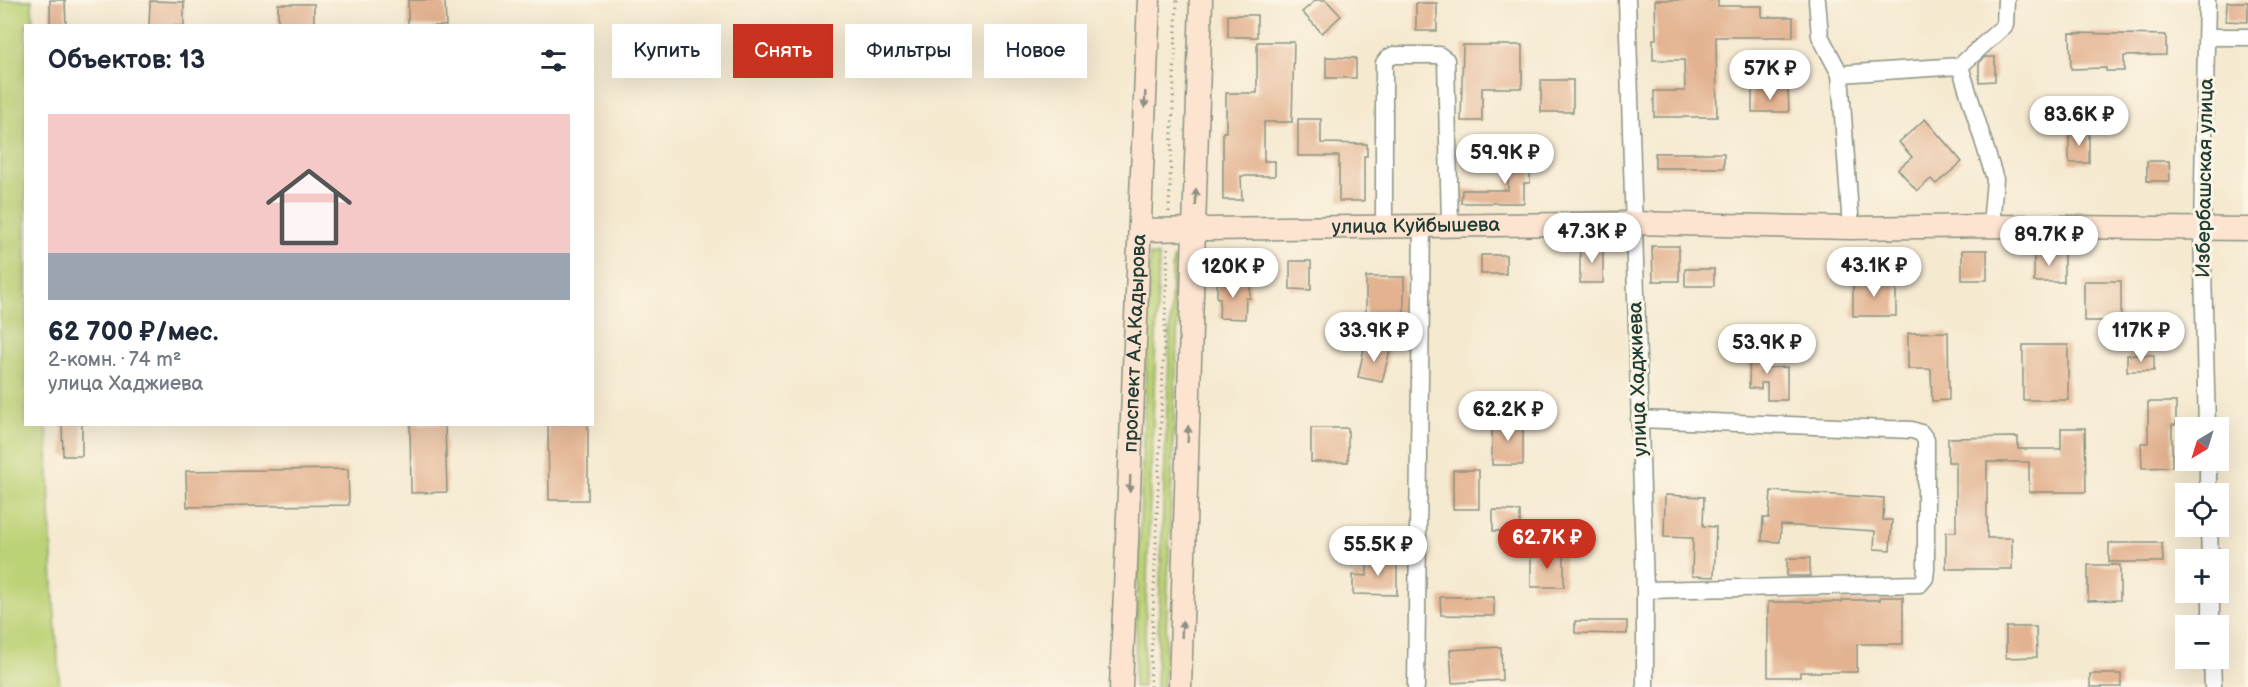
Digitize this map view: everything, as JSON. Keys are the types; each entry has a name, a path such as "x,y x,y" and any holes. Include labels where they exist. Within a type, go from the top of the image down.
{"street":[{"name":"проспект А.А.Кадырова","path":"1121,687 1149,0"},
{"path":"1180,687 1201,0"},
{"name":"улица Хаджиева","path":"1627,0 1646,590 1645,687"},
{"path":"1817,0 1820,36 1840,74 1851,228"},
{"path":"1840,74 1960,66 2005,25 2006,0"},
{"name":"Избербашская улица","path":"2207,0 2202,230 2207,417"},
{"path":"2207,37 2248,37"},
{"path":"1384,226 1384,63 1394,55 1439,55 1446,60 1450,224"},
{"path":"1960,66 1995,179 1991,226"},
{"name":"улица Куйбышева","path":"1140,230 1633,223 1851,228 1991,226 2248,229"},
{"path":"1416,687 1422,225"},
{"path":"1639,419 1912,430 1921,433 1926,440 1926,569 1925,578 1920,584 1646,590"},
{"path":"2212,669 2213,687"}],"path":[{"path":"1150,687 1177,0"}],"green space":[{"path":"0,0 32,0 33,24 24,24 24,426 47,426 53,590 60,687 0,687"},
{"path":"1150,255 1159,256 1143,687 1134,687"},
{"path":"1173,258 1180,258 1164,687 1156,687"}],"building":[{"path":"50,0 65,0 66,24 50,24"},
{"path":"408,0 445,0 446,24 408,24"},
{"path":"1316,0 1326,0 1341,16 1322,33 1302,12"},
{"path":"1655,0 1718,0 1718,6 1762,6 1762,17 1793,17 1793,37 1716,37 1717,117 1654,117 1654,91 1685,91 1684,60 1653,60 1653,39 1656,39"},
{"path":"150,1 184,2 184,24 149,24"},
{"path":"2227,2 2248,2 2248,22 2226,21"},
{"path":"1416,3 1437,3 1437,31 1416,31"},
{"path":"278,4 314,4 314,24 278,24"},
{"path":"1228,15 1257,15 1257,37 1228,37"},
{"path":"2070,33 2166,35 2166,55 2124,56 2124,71 2106,71 2106,68 2071,69"},
{"path":"1257,42 1294,42 1292,122 1264,122 1264,161 1275,161 1275,176 1241,176 1242,200 1223,200 1223,132 1226,132 1226,93 1257,93"},
{"path":"1463,45 1522,45 1522,88 1482,88 1482,121 1461,121"},
{"path":"1326,57 1356,58 1356,78 1326,78"},
{"path":"1985,57 1995,57 1995,81 1979,82 1979,63"},
{"path":"1541,80 1573,80 1573,112 1541,112"},
{"path":"1752,89 1788,89 1789,112 1752,112"},
{"path":"1298,119 1321,119 1321,143 1367,144 1367,156 1364,156 1364,201 1339,201 1339,156 1298,156"},
{"path":"1925,119 1962,162 1936,184 1931,179 1917,191 1898,169 1912,157 1899,142"},
{"path":"2069,131 2089,131 2089,163 2069,163"},
{"path":"1655,153 1724,153 1724,168 1655,168"},
{"path":"1508,155 1530,155 1530,183 1524,183 1524,203 1461,203 1462,190 1508,190"},
{"path":"2147,161 2169,161 2170,181 2147,181"},
{"path":"1580,244 1603,244 1603,283 1580,283"},
{"path":"1652,246 1679,246 1679,281 1653,281"},
{"path":"1962,250 1987,250 1987,280 1962,280"},
{"path":"2034,252 2064,252 2064,282 2034,282"},
{"path":"1481,255 1506,255 1506,274 1481,274"},
{"path":"1290,261 1311,261 1311,290 1290,289"},
{"path":"1685,269 1714,269 1714,286 1685,286"},
{"path":"1366,277 1404,277 1404,318 1366,318"},
{"path":"1853,280 1896,280 1896,316 1853,316"},
{"path":"2084,281 2121,281 2121,321 2084,321"},
{"path":"1217,282 1250,283 1250,298 1246,298 1245,319 1219,318 1220,298 1217,298"},
{"path":"1948,332 1949,400 1932,401 1931,369 1908,369 1908,333"},
{"path":"1750,343 1762,343 1762,368 1787,367 1787,400 1767,400 1767,383 1761,383 1761,389 1749,388"},
{"path":"1365,344 1390,350 1382,382 1358,377"},
{"path":"2023,345 2068,345 2068,400 2023,400"},
{"path":"2127,355 2154,355 2154,371 2127,371"},
{"path":"2148,402 2176,402 2175,425 2172,425 2172,467 2142,468 2141,443 2148,443"},
{"path":"1492,418 1523,418 1523,465 1492,465"},
{"path":"62,426 82,426 82,456 63,456"},
{"path":"410,426 445,426 447,492 411,493"},
{"path":"548,426 588,426 588,500 549,500"},
{"path":"1311,428 1348,428 1348,462 1311,462"},
{"path":"2061,428 2085,428 2086,492 2029,492 2029,462 1987,462 1987,538 2012,538 2012,569 1946,569 1946,532 1956,532 1956,462 1948,462 1948,438 2018,437 2018,449 2061,449"},
{"path":"348,469 349,505 187,507 186,471"},
{"path":"1453,470 1479,470 1479,509 1453,509"},
{"path":"1771,491 1884,498 1883,520 1892,520 1890,550 1874,549 1875,531 1781,525 1780,542 1762,541 1763,518 1769,518"},
{"path":"1665,495 1704,497 1703,526 1716,527 1714,577 1692,576 1693,538 1664,537"},
{"path":"1493,510 1520,511 1520,531 1493,531"},
{"path":"2109,543 2162,543 2163,562 2109,562"},
{"path":"1531,553 1564,554 1564,587 1531,587"},
{"path":"1367,556 1397,556 1397,595 1353,594 1353,575 1367,576"},
{"path":"1787,558 1810,558 1810,576 1787,576"},
{"path":"2088,565 2120,565 2120,600 2088,601"},
{"path":"1440,597 1494,597 1494,616 1441,615"},
{"path":"1880,597 1903,597 1903,644 1857,644 1857,672 1800,672 1800,677 1768,677 1768,602 1842,602 1842,600 1880,600"},
{"path":"1575,621 1627,621 1627,634 1575,633"},
{"path":"2006,627 2036,627 2037,657 2006,658"},
{"path":"1501,647 1502,680 1452,683 1450,650"},
{"path":"2090,674 2121,674 2121,687 2090,687"}]}
